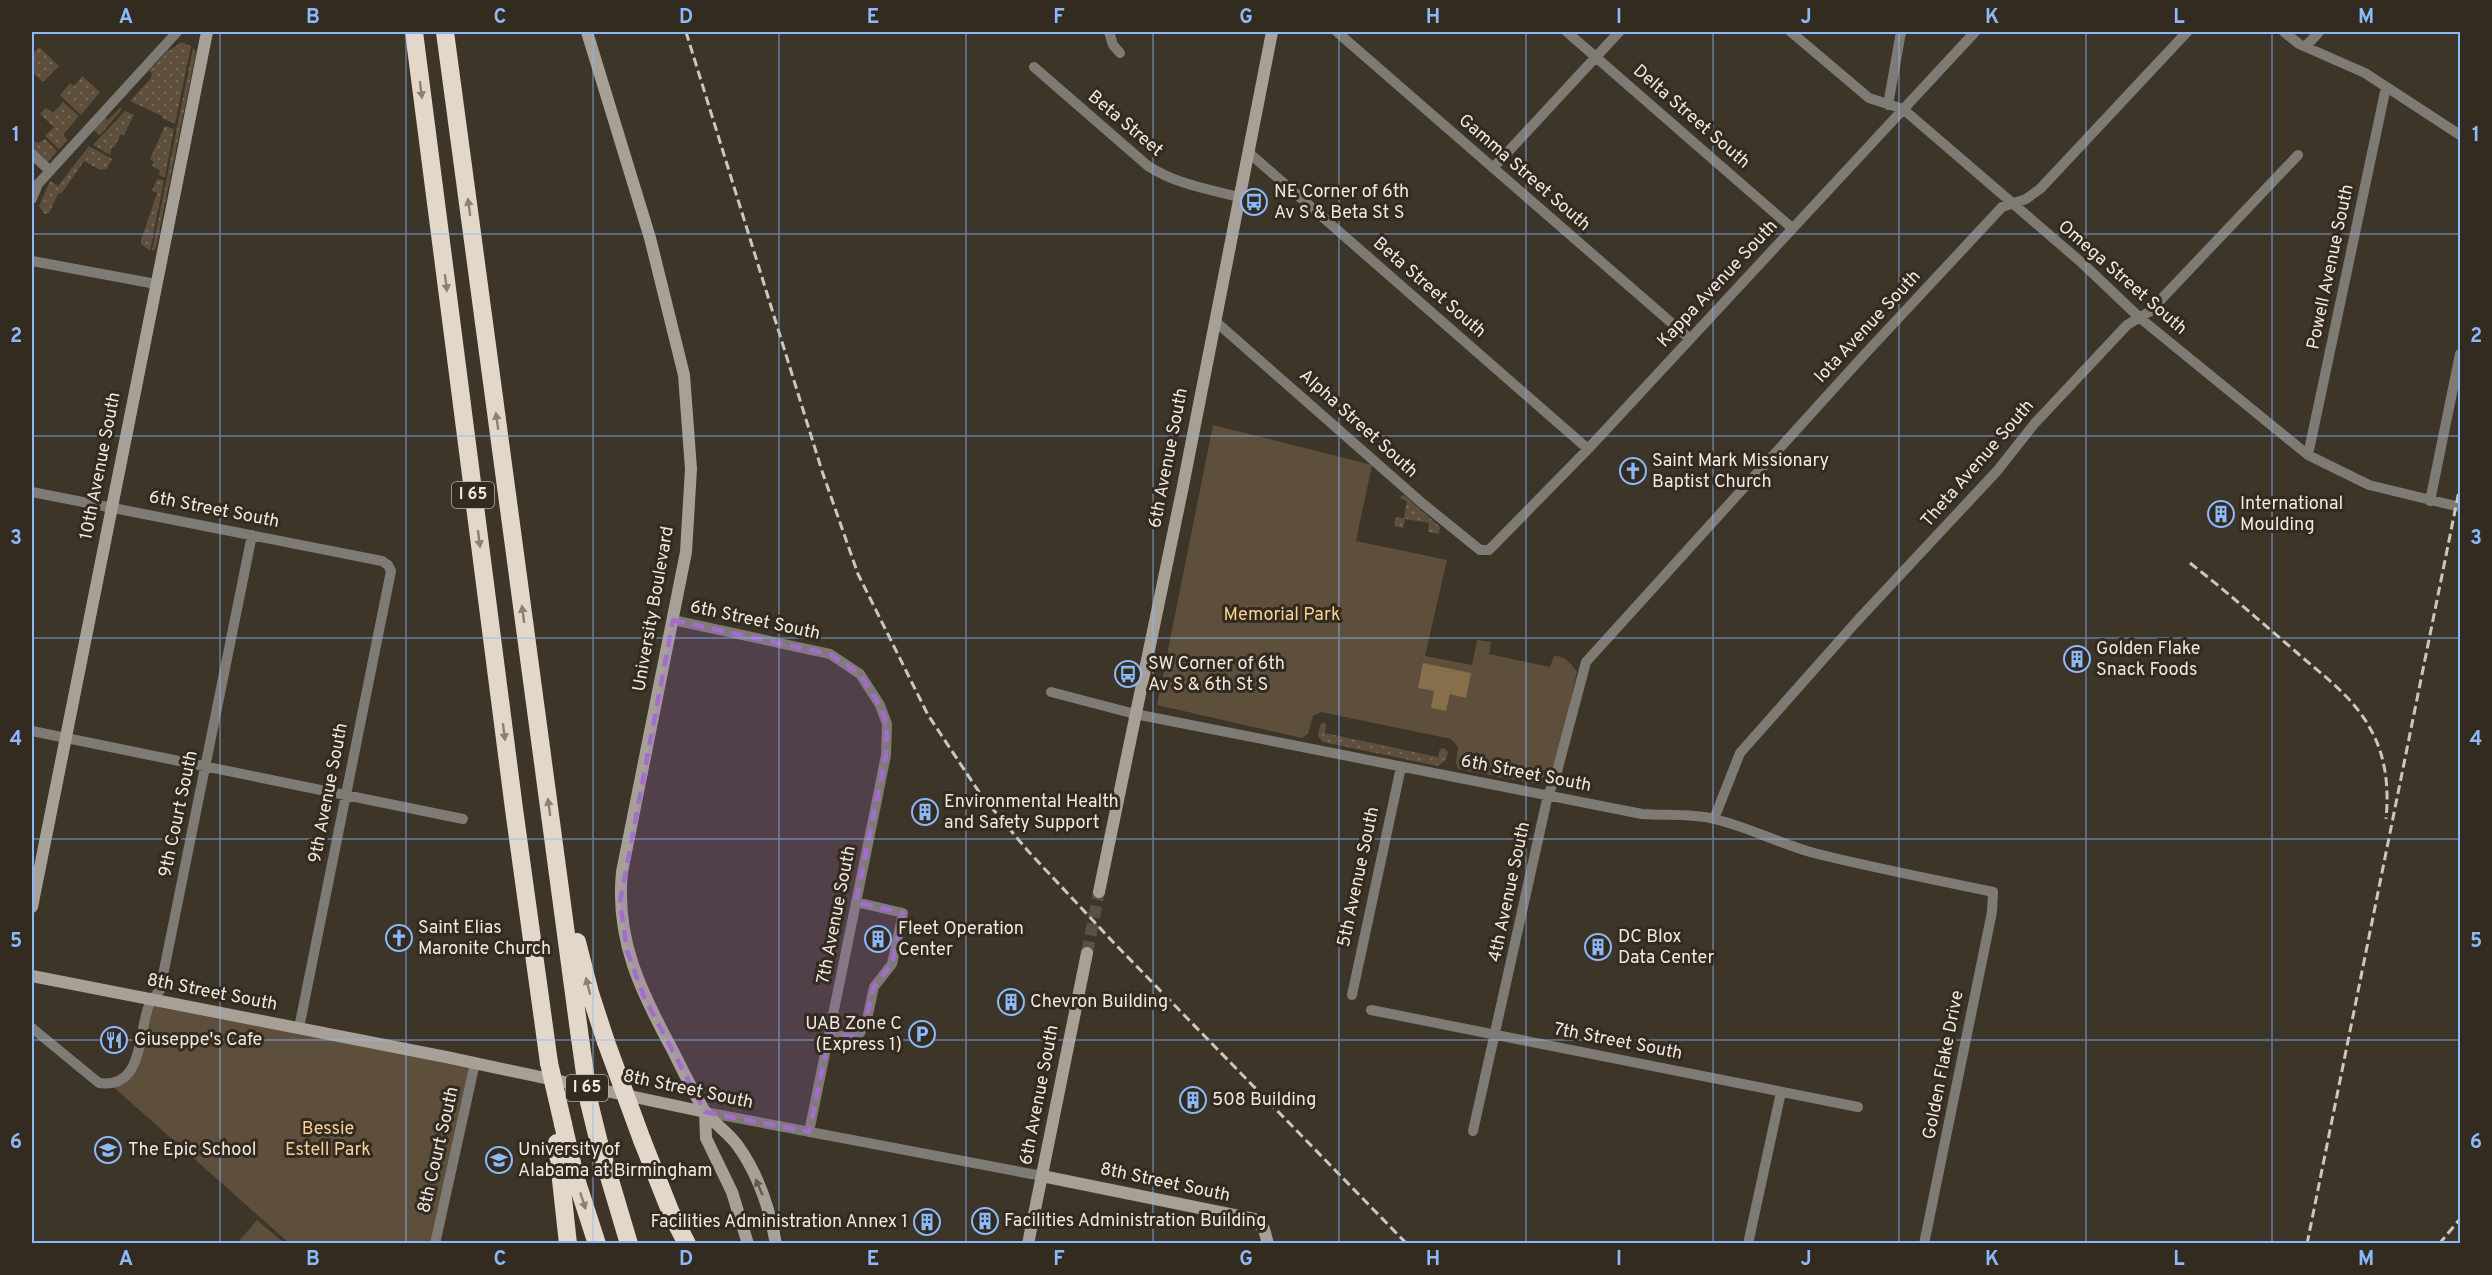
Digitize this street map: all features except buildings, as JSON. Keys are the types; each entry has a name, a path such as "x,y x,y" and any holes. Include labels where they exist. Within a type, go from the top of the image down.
{"highway":[{"name":"I 65","path":"414,32 549,1063 559,1124 597,1244"},
{"name":"I 65","path":"446,32 589,1102 628,1244"},
{"path":"554,845 590,993 606,1042 670,1213 687,1244"},
{"path":"559,1124 568,1244"}],"main road":[{"name":"10th Avenue South","path":"32,907 207,32"},
{"name":"University Boulevard","path":"587,32 650,238 684,375 691,469 686,552 621,883 621,911 627,951 640,988 705,1112 739,1146 748,1163 764,1198 776,1244"},
{"name":"6th Avenue South","path":"1099,892 1272,32"},
{"name":"6th Avenue South","path":"1028,1244 1087,953"},
{"name":"8th Street South","path":"32,976 705,1112"},
{"name":"University Boulevard","path":"705,1112 706,1138 732,1192 748,1244"},
{"name":"8th Street South","path":"1042,1176 1254,1220 1264,1229 1269,1244"}],"street":[{"path":"32,199 38,184 177,32"},
{"path":"1109,32 1113,45 1120,53"},
{"name":"Gamma Street South","path":"1337,32 1690,339"},
{"name":"Delta Street South","path":"1568,32 1792,228"},
{"path":"1493,168 1619,32"},
{"name":"Omega Street South","path":"1791,32 1869,99 1903,109 2082,263 2140,318 2308,455 2369,485 2458,507"},
{"path":"1888,105 1901,32"},
{"name":"Kappa Avenue South","path":"1480,550 1489,550 1588,449 1975,32"},
{"name":"Iota Avenue South","path":"1586,662 1873,345 2002,207 2026,199 2040,189 2187,32"},
{"path":"2284,32 2299,44 2365,74 2460,135"},
{"path":"2306,46 2319,32"},
{"name":"Beta Street","path":"1034,67 1161,175 1183,184 1239,197"},
{"name":"Powell Avenue South","path":"2308,455 2386,87"},
{"name":"Beta Street South","path":"1248,152 1588,449"},
{"path":"32,154 50,171"},
{"name":"Theta Avenue South","path":"1714,819 1740,753 1857,621 1997,471 2035,423 2127,326 2149,312 2298,154"},
{"path":"32,261 156,284"},
{"name":"Alpha Street South","path":"1215,321 1422,503 1480,550"},
{"path":"2430,501 2460,354"},
{"name":"6th Street South","path":"32,492 382,561 388,565"},
{"name":"9th Court South","path":"32,1028 99,1083 110,1084 125,1075 135,1061 152,999 160,990 252,535"},
{"name":"9th Avenue South","path":"298,1028 391,571 388,565"},
{"name":"6th Street South","path":"673,620 830,654 860,674 880,705"},
{"name":"4th Avenue South","path":"1473,1131 1548,795 1555,779 1586,662"},
{"name":"6th Street South","path":"1051,692 1135,714 1642,814 1666,816 1690,814 1714,819 1742,826 1812,853 1993,892"},
{"name":"7th Avenue South","path":"809,1132 886,755 887,724 880,705"},
{"path":"32,731 463,819"},
{"name":"5th Avenue South","path":"1352,995 1401,767"},
{"name":"Golden Flake Drive","path":"1924,1244 1992,912 1993,892"},
{"path":"830,1033 854,1037 859,1035 867,1019 873,987 892,964 897,944 903,913 856,902"},
{"name":"7th Street South","path":"1371,1010 1858,1107"},
{"name":"8th Court South","path":"435,1244 475,1064"},
{"path":"1748,1244 1781,1092"},
{"name":"8th Street South","path":"705,1112 1042,1176"}],"highlighted area":[{"path":"673,620 830,654 860,674 880,705 887,724 886,755 856,902 903,913 892,964 874,987 863,1030 854,1037 830,1033 809,1132 705,1112 644,997 627,951 620,902"}],"green space":[{"path":"181,42 191,46 175,124 130,101 151,78 152,73 149,71 168,50"},
{"path":"39,47 59,66 43,82 32,72 32,55"},
{"path":"193,48 196,53 156,247 152,251"},
{"path":"82,76 100,92 81,115 60,95 70,83 74,86"},
{"path":"63,102 79,116 63,135 68,140 59,149 45,136 54,127 40,114 46,108 53,113"},
{"path":"120,108 122,109 100,135 93,130 104,117 108,120"},
{"path":"125,111 134,115 124,135 121,134 114,148 112,147 110,155 93,145"},
{"path":"165,126 174,129 165,177 159,176 160,170 152,166 154,162 150,159"},
{"path":"45,139 57,151 47,163 32,151 32,141 38,143"},
{"path":"89,146 112,159 107,169 100,170 84,161 62,193 58,194 49,213 45,214 39,206 50,181 58,186"},
{"path":"157,179 164,180 150,251 141,244 141,240 157,193 152,191"},
{"name":"Memorial Park","path":"1213,425 1372,465 1356,541 1447,560 1425,656 1472,665 1477,640 1491,642 1489,654 1550,667 1554,656 1561,657 1570,663 1577,672 1558,754 1546,780 1538,784 1458,769 1456,763 1458,747 1451,739 1321,712 1313,716 1308,734 1302,738 1157,705"},
{"path":"1404,495 1440,527 1439,534 1428,532 1429,523 1405,519 1403,528 1394,526 1396,517 1404,518 1407,501 1399,498"},
{"path":"1324,723 1325,733 1438,757 1440,749 1444,748 1448,752 1446,760 1438,766 1323,742 1318,736 1320,725"},
{"name":"Bessie Estell Park","path":"152,999 475,1063 435,1243 289,1243 110,1084 125,1075"},
{"path":"257,1220 284,1243 237,1243"}],"shaded area":[{"path":"1423,663 1471,673 1466,698 1450,694 1446,711 1431,708 1434,691 1418,688"}],"tunnel":[{"path":"1087,953 1099,892"}],"railway":[{"path":"686,32 822,471 858,574 928,715 981,795 1028,851 1114,943 1407,1244"},
{"path":"2307,1244 2460,486"},
{"path":"2190,563 2326,678 2356,707 2376,740 2383,762 2387,784 2386,819"},
{"path":"2439,1244 2460,1219"}],"place":[{"name":"NE Corner of 6th Av S & Beta St S","path":"1254,202"},
{"name":"Saint Mark Missionary Baptist Church","path":"1633,471"},
{"name":"International Moulding","path":"2221,514"},
{"name":"Golden Flake Snack Foods","path":"2077,659"},
{"name":"SW Corner of 6th Av S & 6th St S","path":"1128,674"},
{"name":"Environmental Health and Safety Support","path":"925,812"},
{"name":"Saint Elias Maronite Church","path":"399,938"},
{"name":"Fleet Operation Center","path":"878,939"},
{"name":"DC Blox Data Center","path":"1598,947"},
{"name":"Chevron Building","path":"1011,1002"},
{"name":"UAB Zone C (Express 1)","path":"922,1034"},
{"name":"Giuseppe's Cafe","path":"114,1040"},
{"name":"508 Building","path":"1193,1100"},
{"name":"The Epic School","path":"108,1150"},
{"name":"University of Alabama at Birmingham","path":"499,1160"},
{"name":"Facilities Administration Building","path":"985,1221"},
{"name":"Facilities Administration Annex 1","path":"927,1222"}]}
